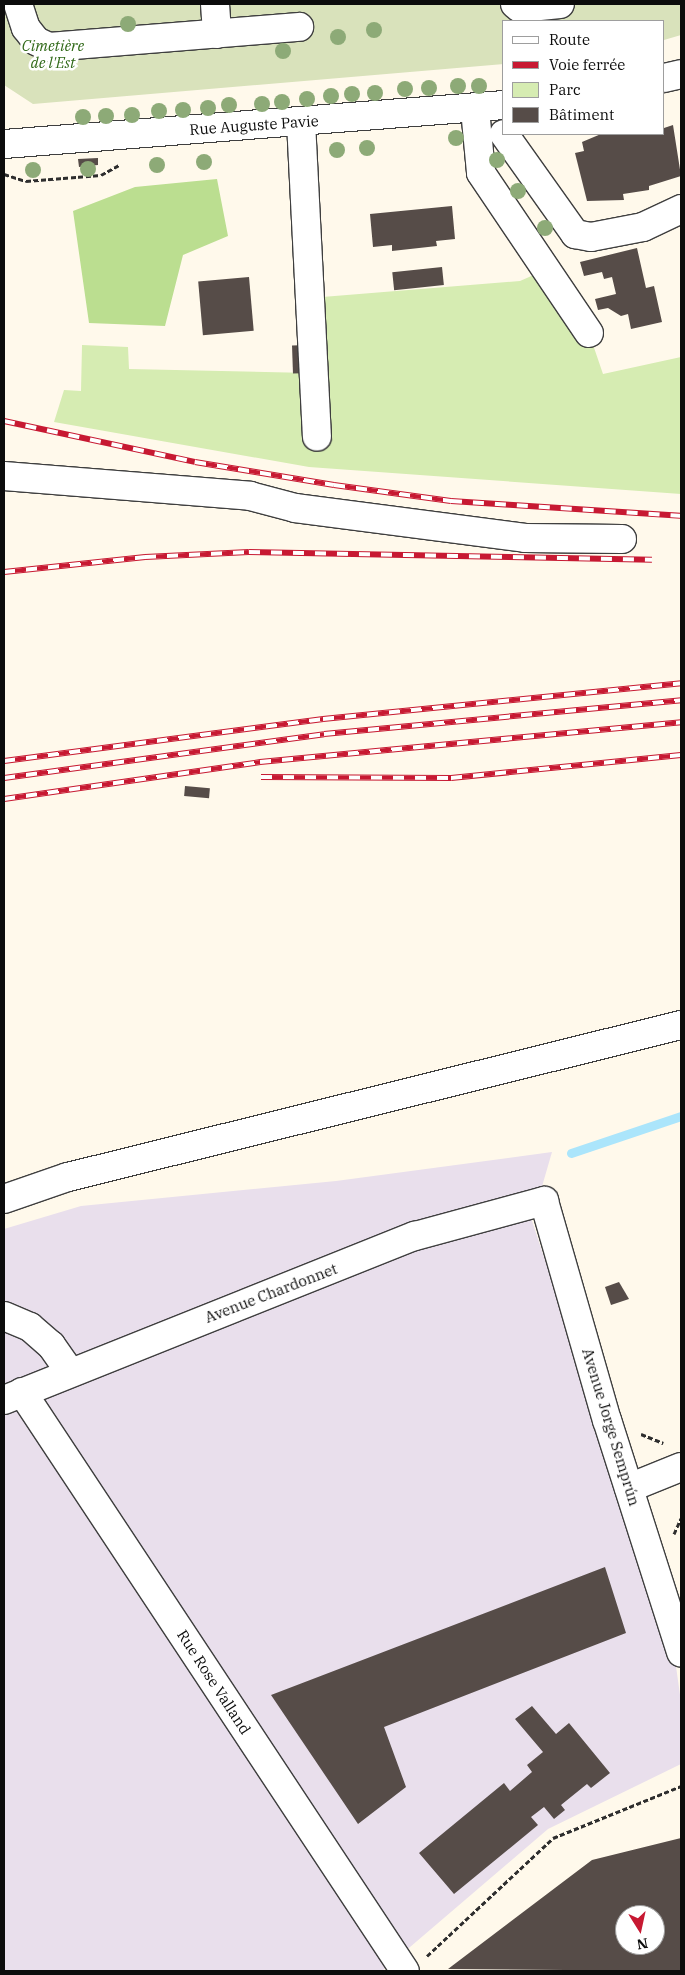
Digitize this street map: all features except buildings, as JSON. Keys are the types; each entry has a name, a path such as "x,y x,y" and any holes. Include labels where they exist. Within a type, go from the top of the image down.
{"street":[{"path":"18,4 26,28 36,41 49,47 299,27"},
{"path":"215,4 217,34"},
{"path":"515,4 520,8 560,4"},
{"path":"665,78 681,74"},
{"path":"493,106 502,128"},
{"path":"493,106 480,173 588,333"},
{"name":"Rue Auguste Pavie","path":"4,144 493,106"},
{"path":"301,122 317,436"},
{"path":"505,136 575,234 591,237 643,227 681,227"},
{"path":"643,227 681,209"},
{"path":"4,476 250,496 295,508 526,538 622,539"},
{"path":"4,1199 68,1177 681,1025"},
{"name":"Avenue Chardonnet","path":"13,1396 415,1236 544,1201"},
{"name":"Avenue Jorge Semprún","path":"544,1201 629,1488 681,1652"},
{"path":"4,1316 30,1327 51,1345 70,1372"},
{"name":"Rue Rose Valland","path":"13,1396 415,1965"},
{"path":"629,1488 681,1467"}],"path":[{"path":"415,1965 554,1838 681,1786"}],"shaded area":[{"path":"552,1152 532,1221 673,1645 681,1702 681,1764 548,1829 382,1971 4,1971 4,1229 81,1206 336,1181"}],"green space":[{"name":"Cimetière de l'Est","path":"4,4 681,4 681,35 665,40 665,20 502,20 502,64 33,104 4,85"},
{"path":"217,179 228,236 183,255 165,326 89,323 73,211 135,187"},
{"path":"545,270 589,333 603,374 681,357 681,494 309,467 54,422 64,390 81,391 82,345 128,347 129,369 310,373 310,298 520,281"}],"waterway":[{"path":"571,1153 681,1116"}],"railway":[{"path":"4,421 195,462 334,485 451,501 681,516"},
{"path":"4,572 145,557 249,552 652,560"},
{"path":"4,761 323,719 681,683"},
{"path":"4,778 324,734 681,700"},
{"path":"4,799 260,762 681,722"},
{"path":"261,777 451,778 681,755"}]}
